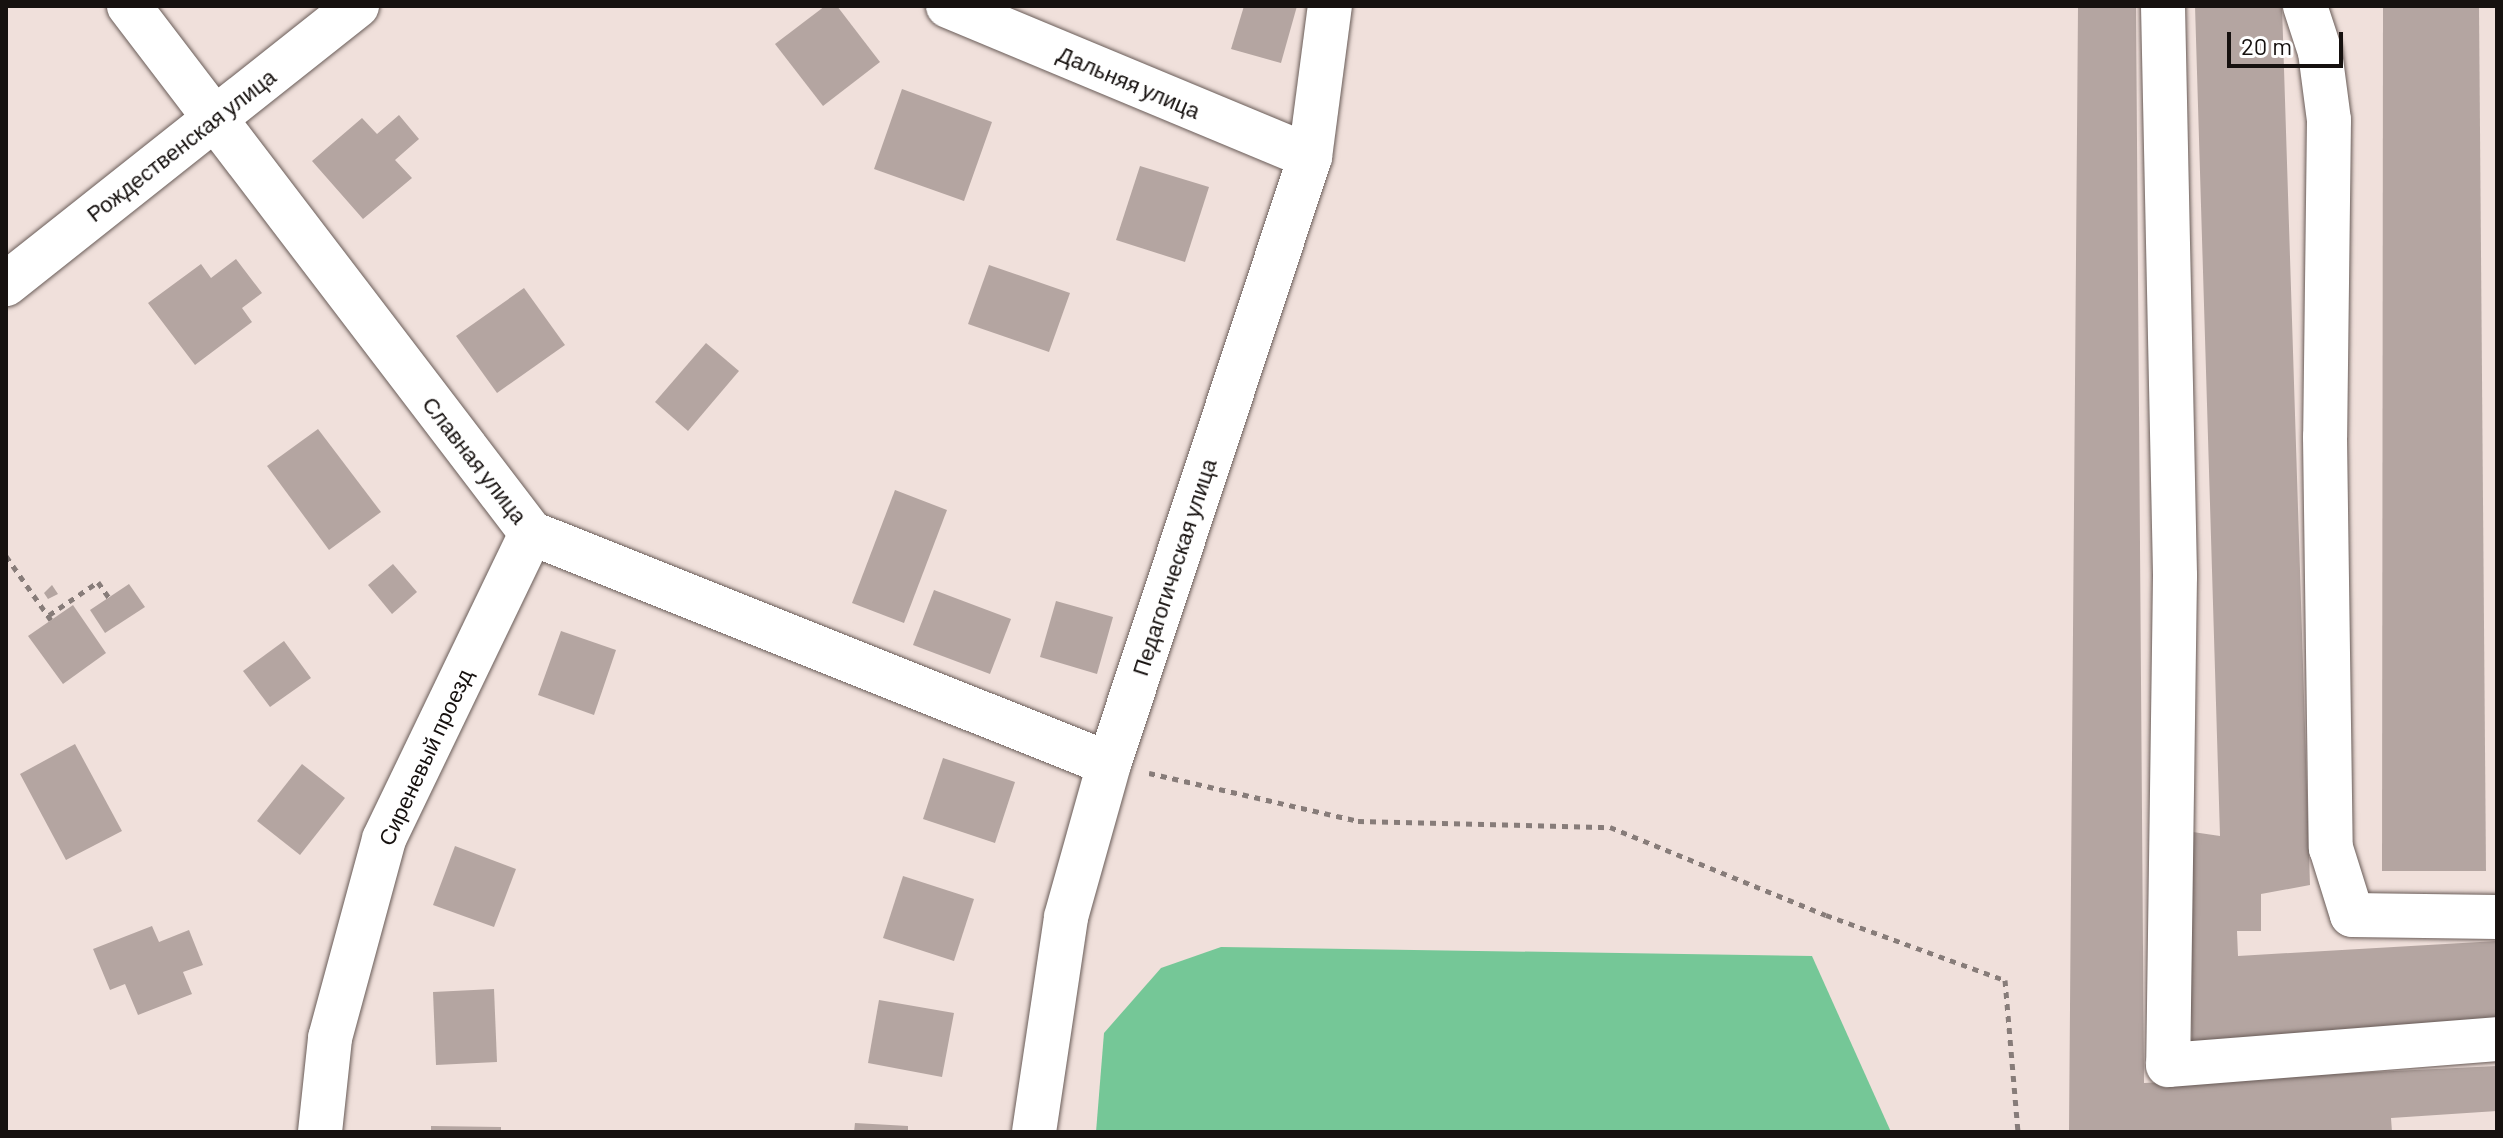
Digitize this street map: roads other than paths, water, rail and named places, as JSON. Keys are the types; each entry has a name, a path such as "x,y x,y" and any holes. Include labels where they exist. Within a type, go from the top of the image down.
{"street":[{"name":"Славная улица","path":"129,6 212,120 531,533 1109,764"},
{"name":"Рождественская улица","path":"6,284 357,6"},
{"name":"Дальняя улица","path":"948,6 1310,157"},
{"name":"Педагогическая улица","path":"1034,1132 1066,917 1109,764 1310,157 1330,6"},
{"path":"2163,6 2175,576 2168,1065 2497,1039"},
{"path":"2305,6 2320,52 2329,120 2325,437 2331,848 2352,915 2497,917"},
{"name":"Сиреневый проезд","path":"320,1132 330,1038 384,839 531,533"}]}
